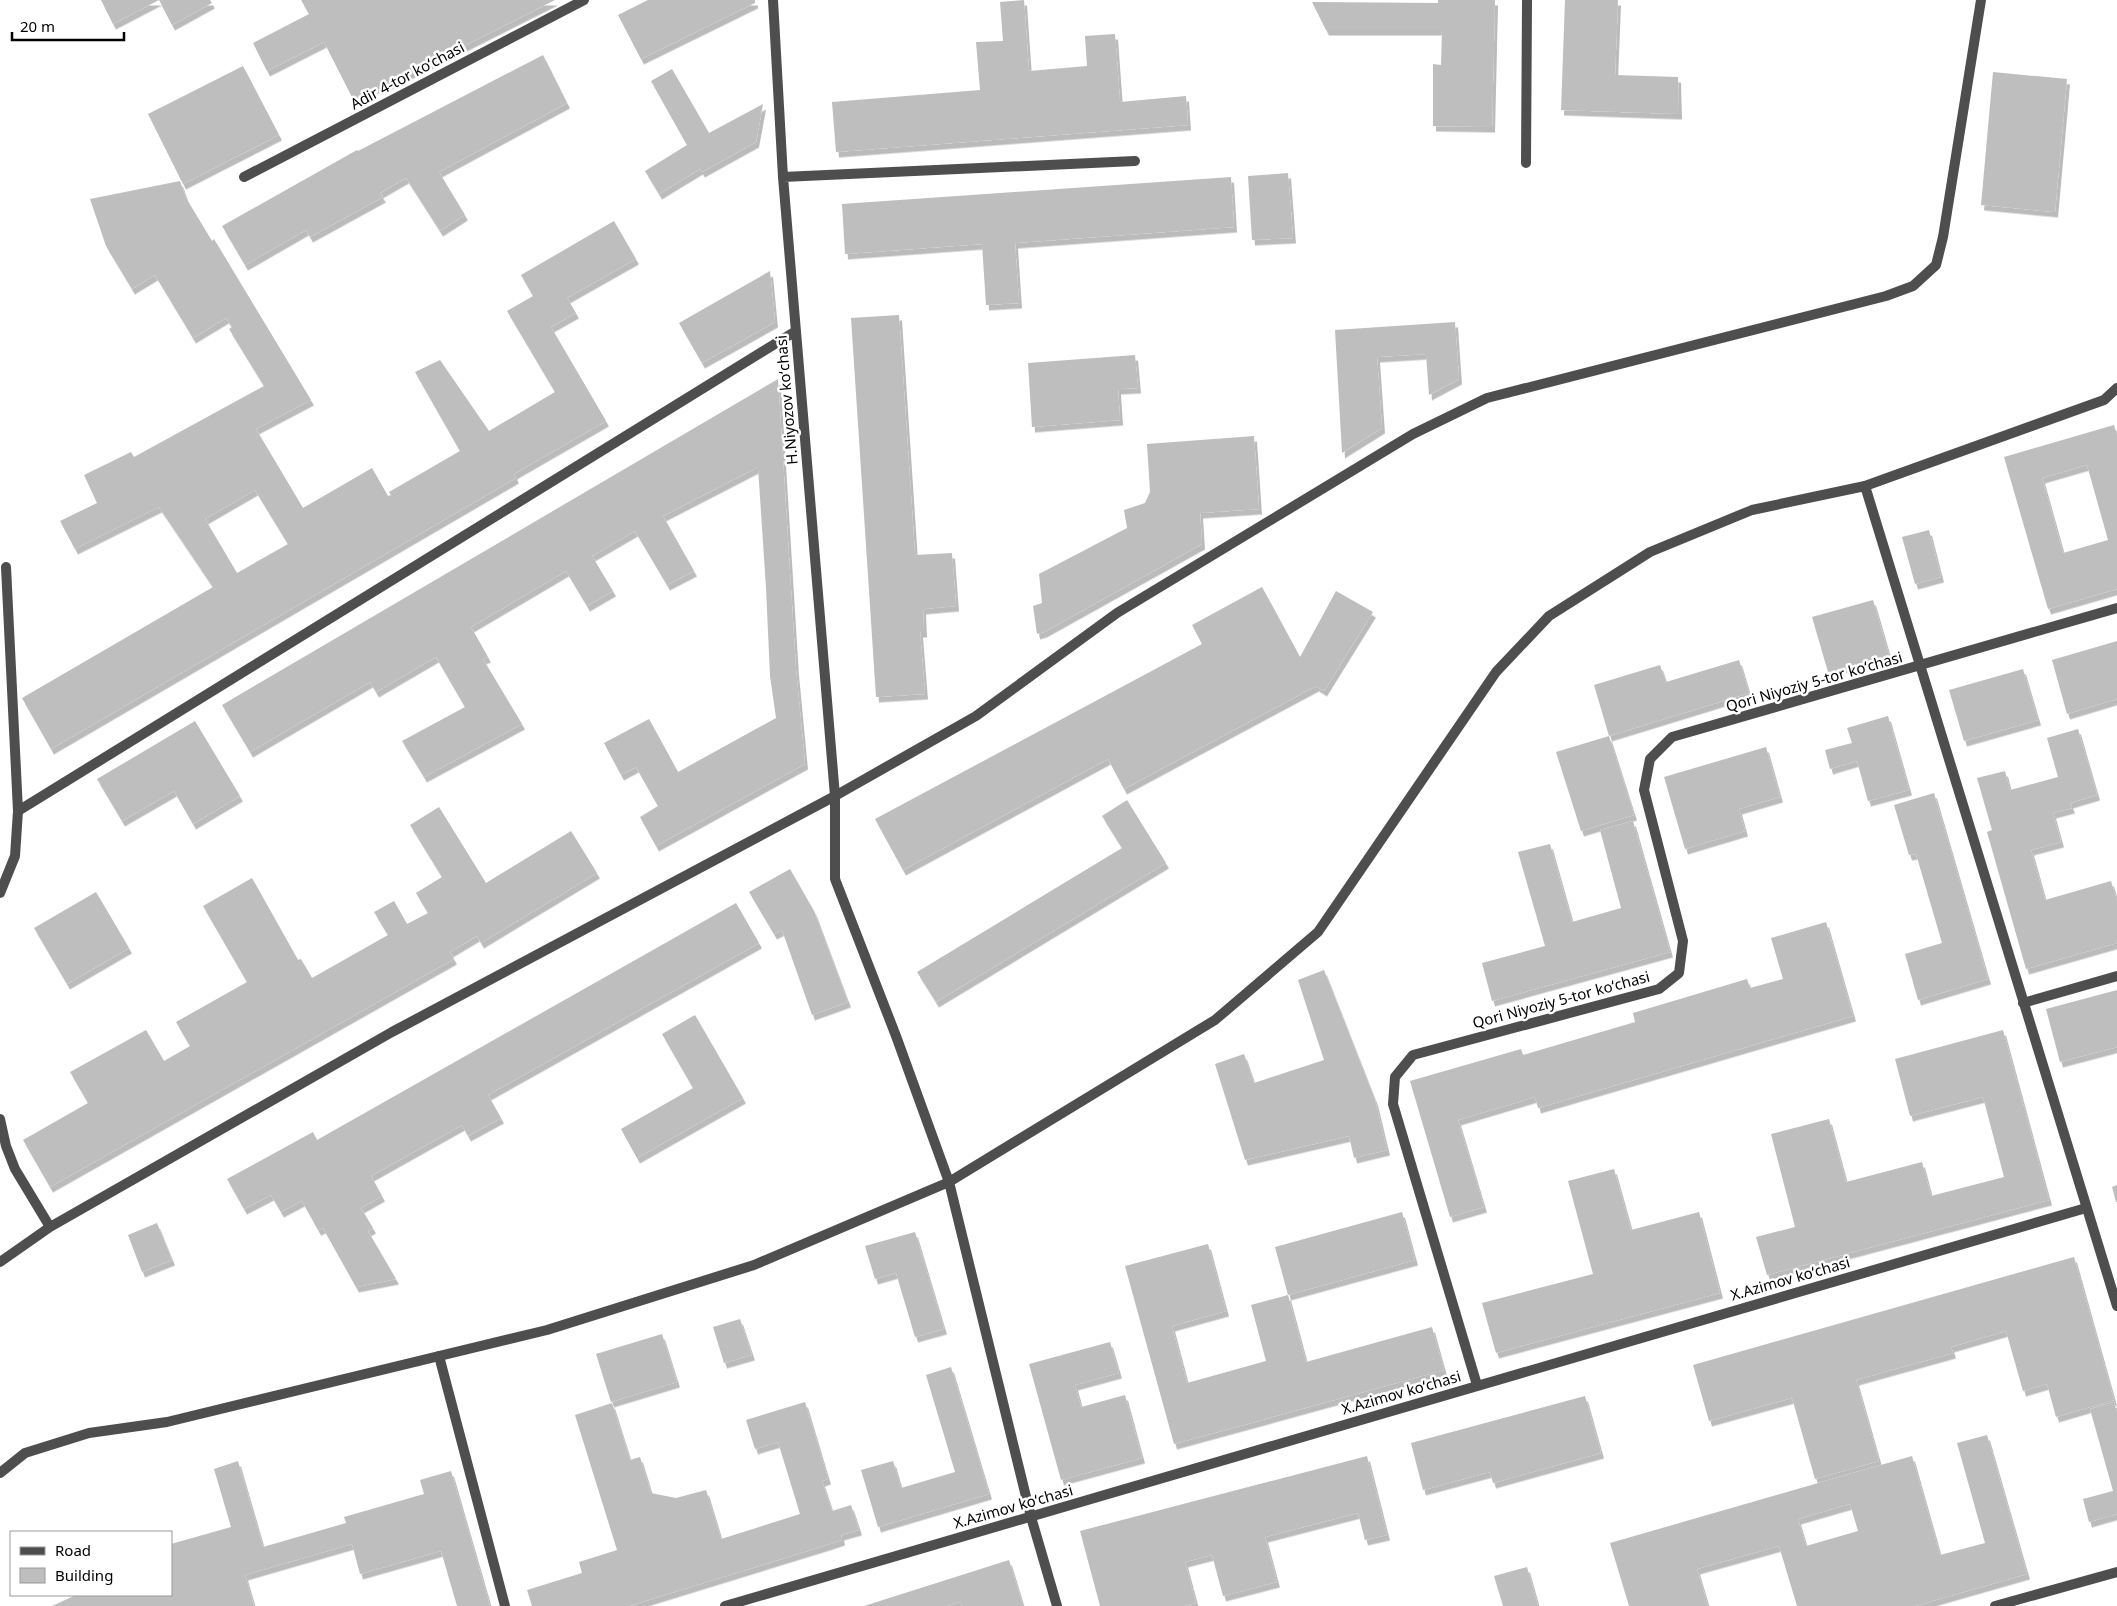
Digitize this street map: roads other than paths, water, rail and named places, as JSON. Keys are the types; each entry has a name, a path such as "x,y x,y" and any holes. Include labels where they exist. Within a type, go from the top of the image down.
{"street":[{"name":"Adir 4-tor koʻchasi","path":"244,178 584,0"},
{"name":"H.Niyozov koʻchasi","path":"773,0 783,177 835,796 835,879 896,1036 949,1182 1031,1516 1057,1606"},
{"path":"1526,163 1527,0"},
{"path":"0,1262 50,1227 392,1032 835,796 976,716 1117,613 1413,434 1487,398 1886,296 1913,286 1936,265 1943,237 1981,0"},
{"path":"783,177 1135,161"},
{"path":"18,811 796,331"},
{"path":"0,1472 25,1453 89,1432 167,1422 547,1330 754,1265 949,1182 1215,1020 1318,932 1496,672 1549,616 1650,552 1687,536 1752,510 1865,486 2104,400 2117,388"},
{"path":"1865,486 2117,1306"},
{"path":"0,893 15,856 18,811 6,567"},
{"name":"Qori Niyoziy 5-tor koʻchasi","path":"1476,1385 1394,1104 1394,1077 1413,1055 1659,989 1679,973 1683,942 1644,790 1650,759 1672,737 2117,608"},
{"path":"2023,1003 2117,976"},
{"path":"0,1119 6,1146 15,1169 50,1227"},
{"name":"X.Azimov koʻchasi","path":"725,1606 2086,1208"},
{"path":"439,1356 505,1606"},
{"path":"1995,1606 2117,1572"}]}
